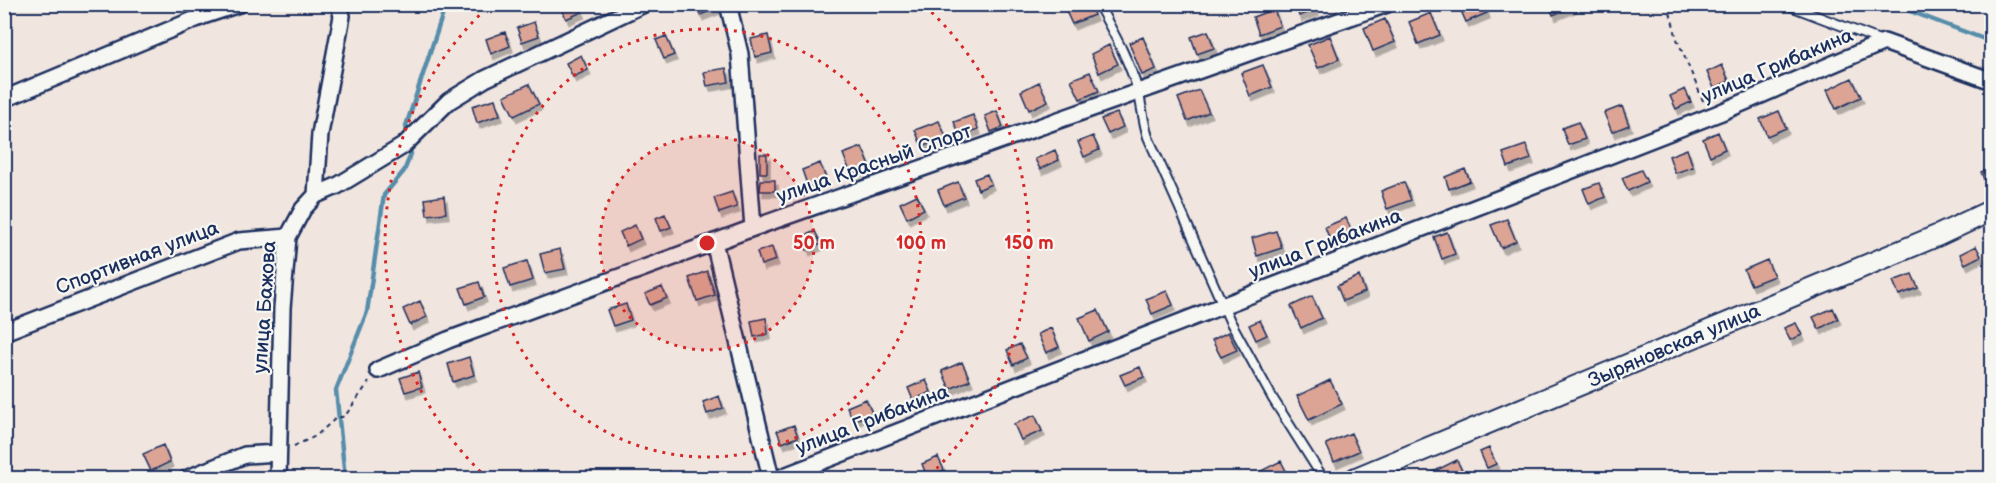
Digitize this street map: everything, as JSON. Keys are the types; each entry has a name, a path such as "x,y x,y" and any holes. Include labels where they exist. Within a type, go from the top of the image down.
{"street":[{"path":"4,99 203,16 239,4"},
{"path":"339,4 342,16 320,134 316,195 337,186 408,143 449,101 484,79 644,4"},
{"path":"728,4 740,54 753,228"},
{"name":"улица Красный Спорт","path":"378,370 448,340 714,242 1386,4"},
{"path":"1884,42 1992,81"},
{"name":"улица Грибакина","path":"779,478 1709,117 1884,42"},
{"name":"улица Бажова","path":"278,478 282,308 288,237 303,209 316,195"},
{"name":"Зыряновская улица","path":"1356,478 1939,235 1992,210"},
{"name":"Спортивная улица","path":"4,332 239,240 288,237"},
{"path":"714,242 771,478"},
{"path":"188,478 245,455 278,453"}],"lane":[{"path":"1098,4 1122,50 1138,93 1148,137 1222,305 1273,399 1323,478"},
{"path":"1785,4 1884,42"}],"path":[{"path":"1668,4 1677,39 1709,117"},
{"path":"278,453 316,436 334,419 345,416 378,370"}],"building":[{"path":"560,4 579,4 582,12 566,19"},
{"path":"696,4 716,4 718,8 700,15"},
{"path":"1069,4 1089,4 1094,15 1072,24 1064,7"},
{"path":"1295,4 1314,4 1316,10 1299,16"},
{"path":"1458,4 1484,4 1487,13 1466,22"},
{"path":"1549,4 1574,4 1575,6 1553,15"},
{"path":"1274,9 1280,26 1259,34 1253,17"},
{"path":"1431,13 1440,35 1418,44 1409,22"},
{"path":"1385,19 1395,42 1373,51 1364,28"},
{"path":"534,22 539,36 522,42 517,28"},
{"path":"1208,31 1214,48 1197,54 1191,37"},
{"path":"505,32 510,46 491,54 486,39"},
{"path":"768,35 772,53 755,57 751,39"},
{"path":"666,36 674,55 664,59 656,40"},
{"path":"1330,36 1339,59 1318,68 1308,45"},
{"path":"1143,37 1156,69 1142,75 1129,43"},
{"path":"1109,45 1118,64 1099,73 1091,54"},
{"path":"581,55 588,70 573,77 566,63"},
{"path":"1263,65 1272,87 1250,96 1241,73"},
{"path":"1722,65 1729,81 1714,88 1707,72"},
{"path":"726,68 729,82 707,86 704,72"},
{"path":"1090,72 1099,91 1080,99 1071,80"},
{"path":"1852,78 1861,97 1836,109 1827,90"},
{"path":"1039,82 1048,101 1029,110 1021,91"},
{"path":"529,84 539,104 514,116 504,96"},
{"path":"1685,89 1691,102 1676,109 1670,96"},
{"path":"1199,90 1209,112 1187,121 1178,98"},
{"path":"495,99 500,115 477,123 472,106"},
{"path":"1622,106 1629,125 1612,132 1604,113"},
{"path":"997,111 1003,127 991,132 985,116"},
{"path":"1779,111 1786,128 1767,136 1760,119"},
{"path":"1117,113 1123,127 1108,134 1101,119"},
{"path":"973,115 978,129 960,136 954,122"},
{"path":"939,121 946,137 922,147 915,130"},
{"path":"1578,122 1585,139 1568,145 1562,128"},
{"path":"1718,132 1725,149 1710,156 1703,139"},
{"path":"1093,136 1099,150 1084,157 1078,142"},
{"path":"1526,145 1531,159 1508,167 1503,153"},
{"path":"862,147 870,166 851,174 843,154"},
{"path":"1687,149 1693,167 1675,173 1669,156"},
{"path":"1055,150 1059,160 1040,169 1035,159"},
{"path":"760,154 767,154 767,173 760,173"},
{"path":"820,163 827,181 808,187 802,170"},
{"path":"1992,168 1992,190 1989,191 1981,172"},
{"path":"1465,169 1470,181 1449,189 1445,177"},
{"path":"1641,170 1647,182 1628,191 1622,178"},
{"path":"987,174 991,184 978,190 974,179"},
{"path":"761,180 775,180 775,191 760,191"},
{"path":"958,182 964,197 944,205 938,190"},
{"path":"1404,182 1411,200 1387,209 1381,191"},
{"path":"1599,183 1605,197 1589,204 1583,189"},
{"path":"732,192 737,207 719,213 714,198"},
{"path":"917,195 924,209 907,218 900,203"},
{"path":"444,196 446,213 427,215 425,199"},
{"path":"665,214 671,227 661,231 656,218"},
{"path":"1346,218 1353,234 1331,243 1325,227"},
{"path":"1507,219 1516,241 1501,248 1491,225"},
{"path":"635,225 641,239 626,246 620,232"},
{"path":"815,231 821,244 807,250 802,237"},
{"path":"1276,231 1282,248 1257,256 1252,238"},
{"path":"1447,232 1455,254 1442,259 1434,237"},
{"path":"1976,246 1981,256 1965,264 1960,254"},
{"path":"772,247 776,260 761,265 757,252"},
{"path":"560,249 565,269 545,273 540,254"},
{"path":"1767,260 1774,276 1751,285 1744,270"},
{"path":"527,261 533,280 510,287 504,268"},
{"path":"707,271 715,295 697,301 689,278"},
{"path":"1912,274 1918,288 1899,295 1893,281"},
{"path":"1359,276 1365,292 1343,301 1337,286"},
{"path":"479,282 484,297 466,304 460,288"},
{"path":"662,287 667,298 650,305 645,294"},
{"path":"1167,291 1173,305 1152,314 1146,299"},
{"path":"1312,296 1322,318 1301,328 1291,306"},
{"path":"420,301 427,317 410,325 403,309"},
{"path":"626,304 631,320 613,326 607,310"},
{"path":"1833,308 1838,319 1819,329 1813,317"},
{"path":"1098,310 1108,332 1089,341 1079,318"},
{"path":"766,318 768,334 754,337 751,321"},
{"path":"1260,320 1267,335 1256,340 1249,325"},
{"path":"1796,323 1802,335 1790,340 1784,328"},
{"path":"1051,328 1059,347 1046,353 1038,334"},
{"path":"1228,332 1237,350 1221,357 1212,340"},
{"path":"1020,344 1027,358 1013,365 1007,350"},
{"path":"469,357 474,375 453,382 448,364"},
{"path":"962,362 970,380 950,389 942,371"},
{"path":"1140,367 1144,377 1125,385 1120,375"},
{"path":"418,372 422,387 405,392 400,378"},
{"path":"926,380 931,392 913,400 908,388"},
{"path":"1330,380 1342,404 1309,420 1297,396"},
{"path":"719,396 723,408 707,414 703,402"},
{"path":"866,399 872,413 853,421 847,407"},
{"path":"1035,415 1042,431 1021,440 1014,424"},
{"path":"794,425 798,437 782,443 777,431"},
{"path":"1351,433 1359,451 1334,462 1326,444"},
{"path":"163,445 170,462 151,471 143,454"},
{"path":"1489,448 1496,464 1487,468 1480,452"},
{"path":"938,457 944,470 927,477 922,464"},
{"path":"1457,460 1463,473 1453,478 1421,478"},
{"path":"1281,461 1286,471 1265,478 1261,471"},
{"path":"670,471 673,478 653,478"},
{"path":"895,473 898,478 884,478"}],"waterway":[{"path":"408,136 406,126 446,4"},
{"path":"1891,4 1992,42"},
{"path":"345,478 336,390 367,312 384,195 404,171 411,154 409,145"}]}
